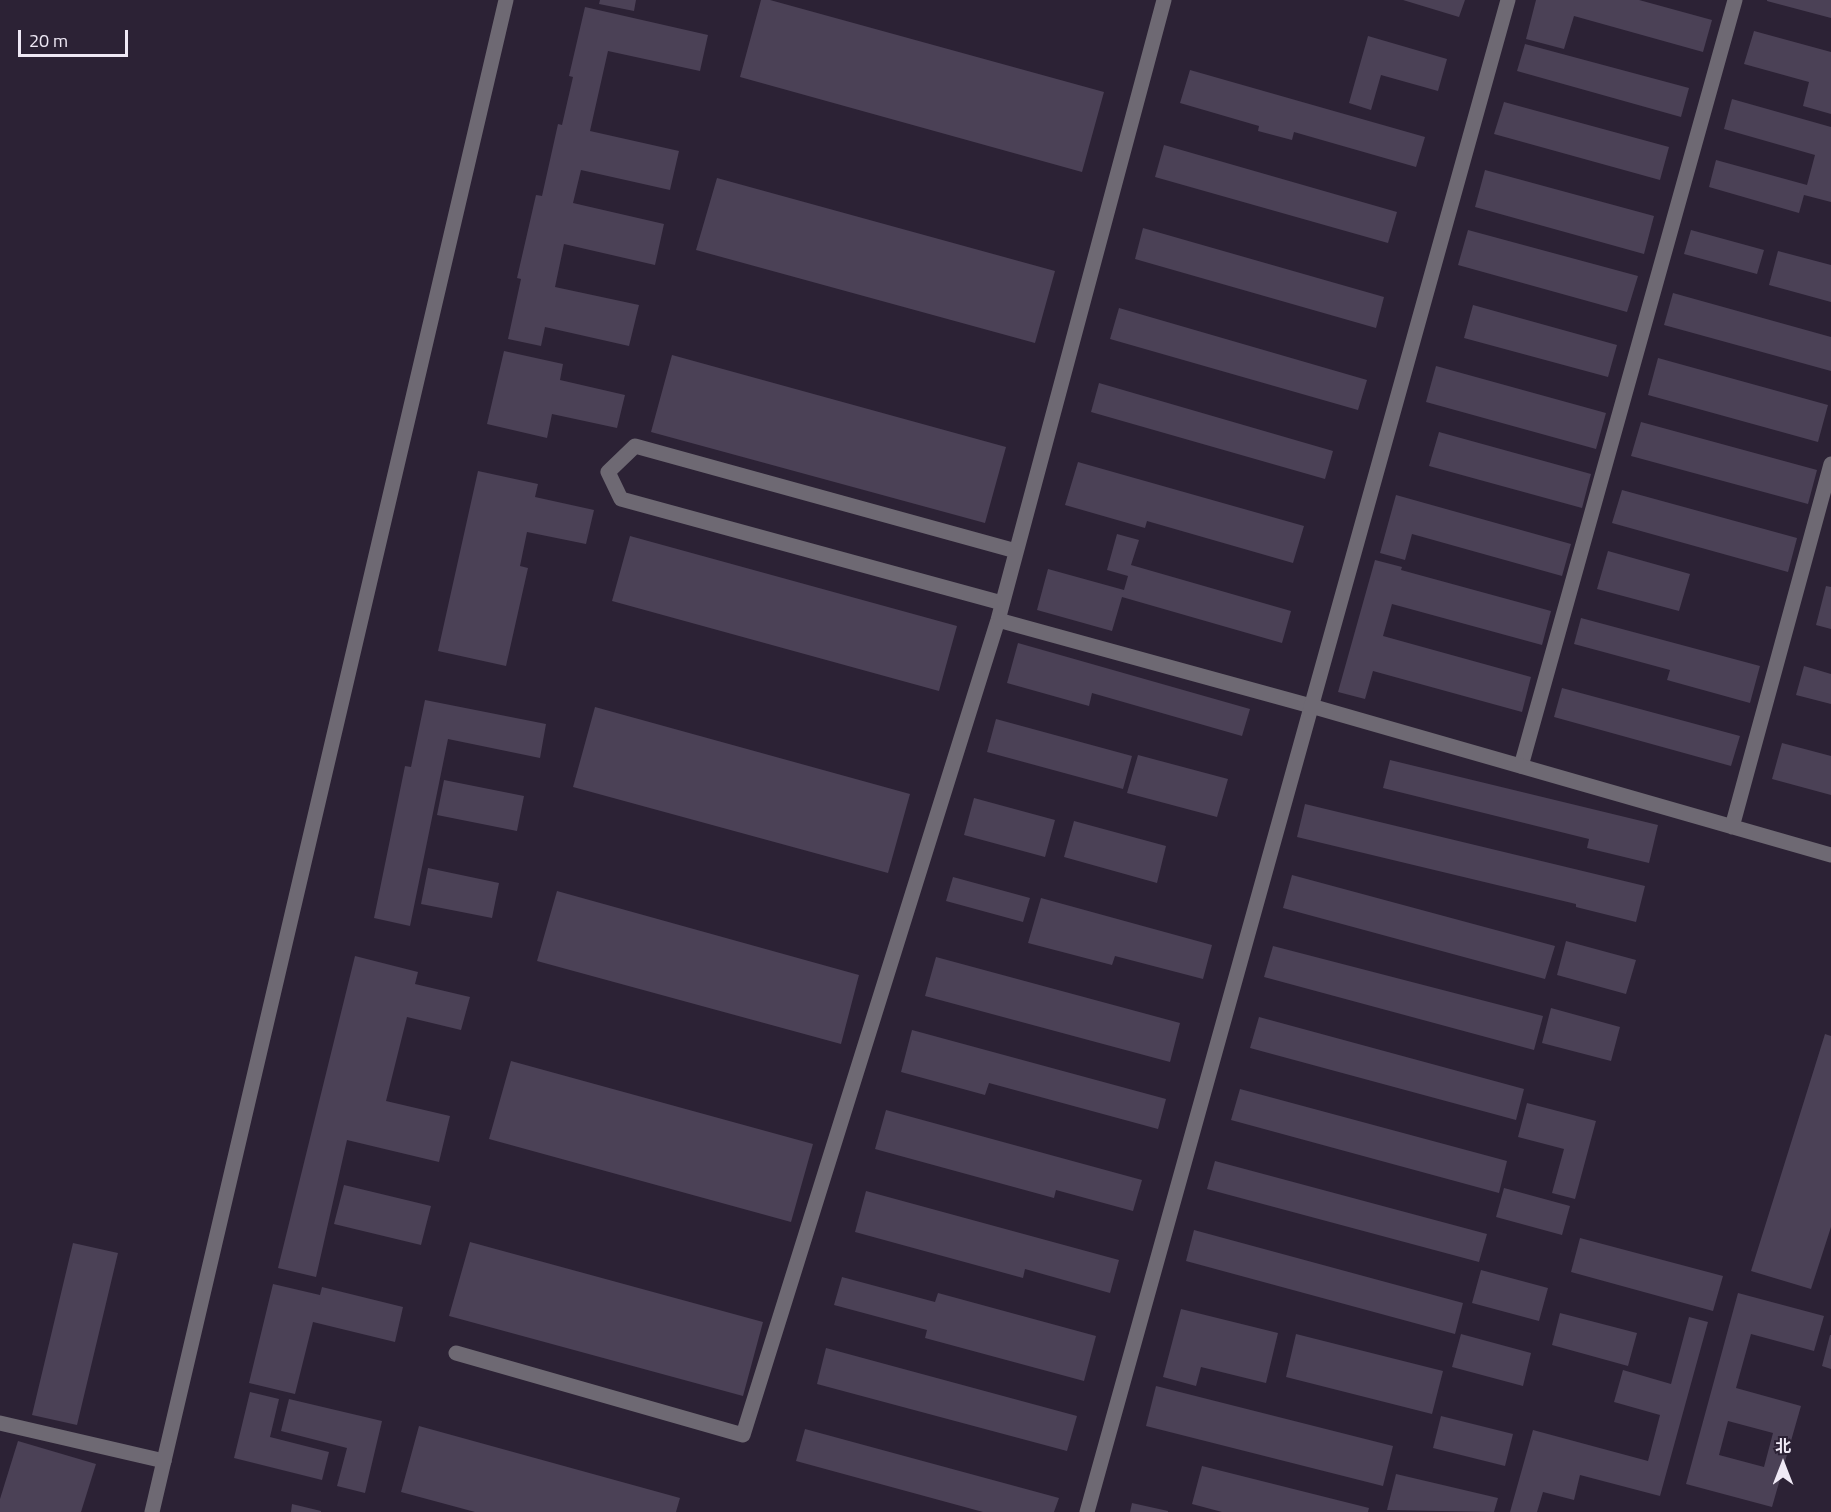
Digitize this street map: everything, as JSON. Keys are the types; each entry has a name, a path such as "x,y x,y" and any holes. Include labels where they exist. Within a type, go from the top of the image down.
{"street":[{"path":"152,1512 506,0"},
{"path":"456,1353 743,1436 998,620 1164,0"},
{"path":"1087,1512 1508,0"},
{"path":"1521,766 1736,0"},
{"path":"1002,603 621,498 609,472 635,446 1016,551"},
{"path":"1732,826 1831,464"},
{"path":"998,620 1311,706 1831,855"},
{"path":"0,1423 164,1461"}],"building":[{"path":"600,0 636,0 634,11 599,4"},
{"path":"761,0 770,0 1104,92 1082,172 740,77"},
{"path":"1403,0 1465,0 1459,17"},
{"path":"1536,0 1639,0 1712,20 1703,52 1574,16 1564,49 1526,39"},
{"path":"1831,0 1831,18 1767,1"},
{"path":"585,7 708,35 700,71 608,51 590,131 679,151 670,190 581,170 573,203 664,224 655,265 564,244 555,287 639,305 629,346 545,327 541,346 508,339 521,279 517,278 536,195 542,196 558,124 562,125 573,77 569,76"},
{"path":"1754,31 1831,52 1831,114 1803,106 1809,82 1744,64"},
{"path":"1368,36 1447,59 1438,91 1381,75 1371,110 1349,103"},
{"path":"1525,44 1689,88 1681,117 1517,71"},
{"path":"1190,70 1425,137 1416,167 1294,132 1292,140 1258,131 1259,126 1180,103"},
{"path":"1732,99 1831,127 1831,202 1804,195 1799,213 1709,187 1716,160 1807,185 1815,155 1724,129"},
{"path":"1504,102 1669,147 1660,180 1494,134"},
{"path":"1164,145 1397,212 1388,243 1155,177"},
{"path":"1485,170 1654,216 1644,254 1475,207"},
{"path":"717,178 1055,271 1035,343 696,250"},
{"path":"1143,228 1384,297 1376,328 1135,259"},
{"path":"1468,230 1638,276 1627,312 1458,265"},
{"path":"1691,230 1764,250 1757,274 1684,254"},
{"path":"1778,251 1831,265 1831,302 1769,285"},
{"path":"1673,293 1831,337 1831,371 1664,325"},
{"path":"1473,305 1617,345 1608,377 1464,338"},
{"path":"1119,308 1367,380 1358,410 1110,339"},
{"path":"504,351 563,364 560,380 625,395 617,428 552,414 547,438 487,424"},
{"path":"672,355 1006,447 985,523 651,432"},
{"path":"1658,358 1828,405 1818,442 1648,395"},
{"path":"1436,366 1606,413 1596,449 1426,402"},
{"path":"1099,383 1333,451 1325,479 1091,412"},
{"path":"1641,422 1817,470 1808,504 1631,456"},
{"path":"1439,432 1591,474 1582,508 1429,466"},
{"path":"1078,462 1304,526 1293,563 1147,521 1145,528 1065,505"},
{"path":"478,471 538,484 535,497 594,510 586,544 527,532 520,566 528,568 506,666 438,651"},
{"path":"1622,490 1797,538 1788,572 1612,523"},
{"path":"1396,495 1571,544 1562,576 1412,534 1405,560 1380,553"},
{"path":"1117,534 1139,540 1131,565 1291,611 1282,643 1122,597 1112,631 1037,610 1048,569 1124,590 1128,576 1107,570"},
{"path":"630,536 957,626 939,691 612,601"},
{"path":"1608,551 1690,574 1679,611 1597,589"},
{"path":"1375,560 1402,567 1401,570 1551,611 1542,645 1392,604 1383,636 1531,677 1522,712 1373,671 1365,699 1338,692"},
{"path":"1826,586 1831,587 1831,629 1816,625"},
{"path":"1581,618 1760,666 1750,703 1667,680 1670,670 1574,644"},
{"path":"1018,643 1250,709 1242,736 1092,693 1089,706 1007,683"},
{"path":"1804,666 1831,674 1831,704 1796,695"},
{"path":"1562,688 1740,736 1731,766 1554,717"},
{"path":"425,700 546,724 540,758 448,739 410,926 374,918 405,766 411,767"},
{"path":"595,707 910,794 888,873 573,787"},
{"path":"996,719 1132,756 1123,789 987,752"},
{"path":"1782,743 1831,756 1831,795 1772,779"},
{"path":"1138,755 1228,779 1217,817 1127,793"},
{"path":"1390,760 1658,825 1649,863 1587,848 1589,839 1383,788"},
{"path":"444,780 524,796 517,831 437,815"},
{"path":"974,798 1055,820 1045,857 964,835"},
{"path":"1305,804 1645,886 1636,922 1576,907 1576,904 1297,837"},
{"path":"1074,821 1166,846 1157,883 1064,857"},
{"path":"428,868 499,883 492,918 421,904"},
{"path":"1292,875 1555,946 1545,979 1283,908"},
{"path":"953,877 1030,898 1023,922 946,901"},
{"path":"557,891 859,975 841,1044 537,961"},
{"path":"1041,898 1212,945 1203,979 1115,956 1112,965 1028,943"},
{"path":"1566,941 1636,960 1626,994 1557,975"},
{"path":"1273,946 1543,1016 1534,1050 1264,977"},
{"path":"355,956 418,972 415,984 470,997 461,1030 407,1017 386,1101 450,1116 439,1162 347,1140 316,1277 278,1268"},
{"path":"936,957 1180,1023 1170,1062 925,996"},
{"path":"1551,1008 1620,1027 1611,1061 1542,1043"},
{"path":"1259,1017 1524,1089 1516,1120 1250,1048"},
{"path":"912,1030 1166,1099 1158,1129 989,1083 985,1095 901,1072"},
{"path":"1825,1034 1831,1036 1831,1227 1811,1289 1751,1271"},
{"path":"511,1061 813,1144 791,1222 489,1139"},
{"path":"1240,1089 1507,1161 1499,1193 1231,1120"},
{"path":"1527,1103 1596,1121 1575,1199 1552,1193 1564,1149 1518,1137"},
{"path":"886,1110 1142,1180 1133,1211 1056,1190 1054,1198 875,1149"},
{"path":"1215,1161 1487,1234 1479,1262 1207,1189"},
{"path":"344,1185 431,1206 421,1245 334,1224"},
{"path":"1504,1188 1570,1206 1562,1235 1496,1217"},
{"path":"866,1191 1119,1260 1110,1293 1025,1269 1023,1278 855,1232"},
{"path":"1194,1230 1463,1303 1455,1334 1186,1261"},
{"path":"1580,1238 1723,1276 1713,1311 1571,1272"},
{"path":"470,1242 763,1322 743,1396 449,1316"},
{"path":"73,1243 118,1253 77,1425 32,1415"},
{"path":"1481,1270 1548,1288 1539,1321 1472,1303"},
{"path":"842,1277 935,1302 938,1293 1096,1336 1084,1381 925,1338 927,1330 834,1305"},
{"path":"273,1284 320,1295 322,1287 403,1307 395,1342 313,1322 295,1394 249,1383"},
{"path":"1738,1293 1824,1316 1814,1351 1751,1334 1736,1388 1801,1406 1772,1507 1686,1484","holes":["1728,1421 1773,1433 1764,1467 1719,1455"]},
{"path":"1181,1309 1278,1333 1266,1383 1201,1367 1196,1386 1163,1377"},
{"path":"1560,1313 1637,1333 1628,1366 1552,1345"},
{"path":"1689,1317 1708,1322 1660,1496 1580,1475 1574,1500 1543,1492 1537,1512 1510,1512 1533,1430 1648,1461 1660,1415 1614,1402 1623,1370 1671,1384"},
{"path":"1296,1334 1443,1371 1432,1414 1286,1377"},
{"path":"1461,1334 1531,1353 1523,1386 1452,1367"},
{"path":"1831,1335 1831,1369 1822,1366"},
{"path":"826,1348 1077,1416 1067,1451 817,1384"},
{"path":"1156,1386 1393,1446 1383,1486 1146,1426"},
{"path":"250,1392 279,1399 270,1437 329,1452 322,1480 234,1458"},
{"path":"289,1399 382,1421 365,1493 337,1486 347,1448 281,1431"},
{"path":"1441,1416 1513,1434 1505,1466 1433,1448"},
{"path":"419,1426 680,1498 676,1512 475,1512 401,1492"},
{"path":"805,1429 1059,1498 1054,1512 983,1512 796,1461"},
{"path":"18,1441 96,1464 81,1512 0,1512 0,1499"},
{"path":"1202,1466 1369,1508 1368,1512 1222,1512 1192,1504"},
{"path":"1396,1474 1498,1498 1494,1512 1387,1510"},
{"path":"1132,1503 1168,1511 1168,1512 1130,1512"},
{"path":"292,1504 321,1511 321,1512 291,1512"}]}
